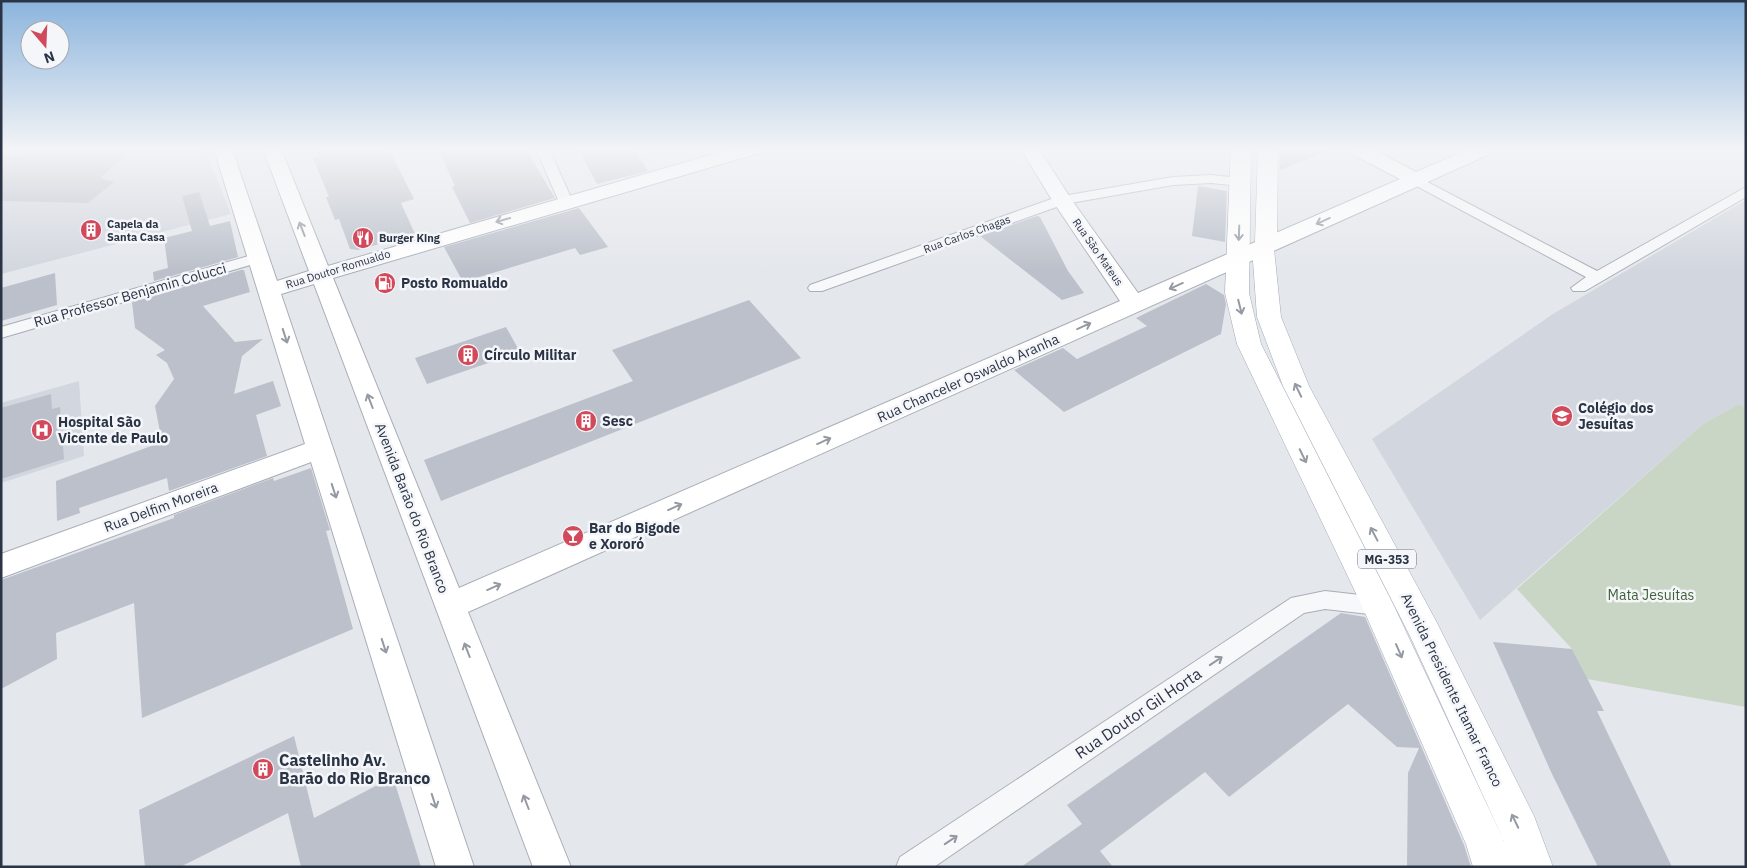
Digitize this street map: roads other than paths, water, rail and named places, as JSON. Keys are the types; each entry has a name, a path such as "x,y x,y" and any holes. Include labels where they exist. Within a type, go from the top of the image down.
{"main road":[{"path":"236,190 455,867"},
{"name":"Avenida Barão do Rio Branco","path":"288,190 450,606 543,860"},
{"name":"Rua Doutor Romualdo","path":"270,290 610,190"},
{"name":"Rua São Mateus","path":"1055,190 1134,304"},
{"name":"Avenida Presidente Itamar Franco","path":"1241,190 1250,253 1269,317 1296,386 1424,631 1520,830 1533,867"},
{"name":"Avenida Presidente Itamar Franco","path":"1267,190 1266,245 1250,253 1237,292 1249,344 1378,606 1485,842 1493,867"},
{"name":"Rua Chanceler Oswaldo Aranha","path":"450,606 1394,190"},
{"name":"Rua Delfim Moreira","path":"1,566 321,448"}],"street":[{"path":"560,190 566,202"},
{"name":"Rua Carlos Chagas","path":"816,288 1062,200 1123,190"},
{"path":"1434,190 1597,277"},
{"path":"1579,288 1746,191"},
{"name":"Rua Professor Benjamin Colucci","path":"1,332 259,258"},
{"name":"Rua Doutor Gil Horta","path":"910,867 1299,605 1325,600 1378,606"}],"place":[{"name":"Capela da Santa Casa","path":"91,230"},
{"name":"Burger King","path":"363,238"},
{"name":"Posto Romualdo","path":"385,283"},
{"name":"Círculo Militar","path":"468,355"},
{"name":"Colégio dos Jesuítas","path":"1562,416"},
{"name":"Sesc","path":"586,421"},
{"name":"Hospital São Vicente de Paulo","path":"42,430"},
{"name":"Bar do Bigode e Xororó","path":"573,536"},
{"name":"Castelinho Av. Barão do Rio Branco","path":"263,769"}],"park label":[{"name":"Mata Jesuítas","path":"1651,595"}]}
